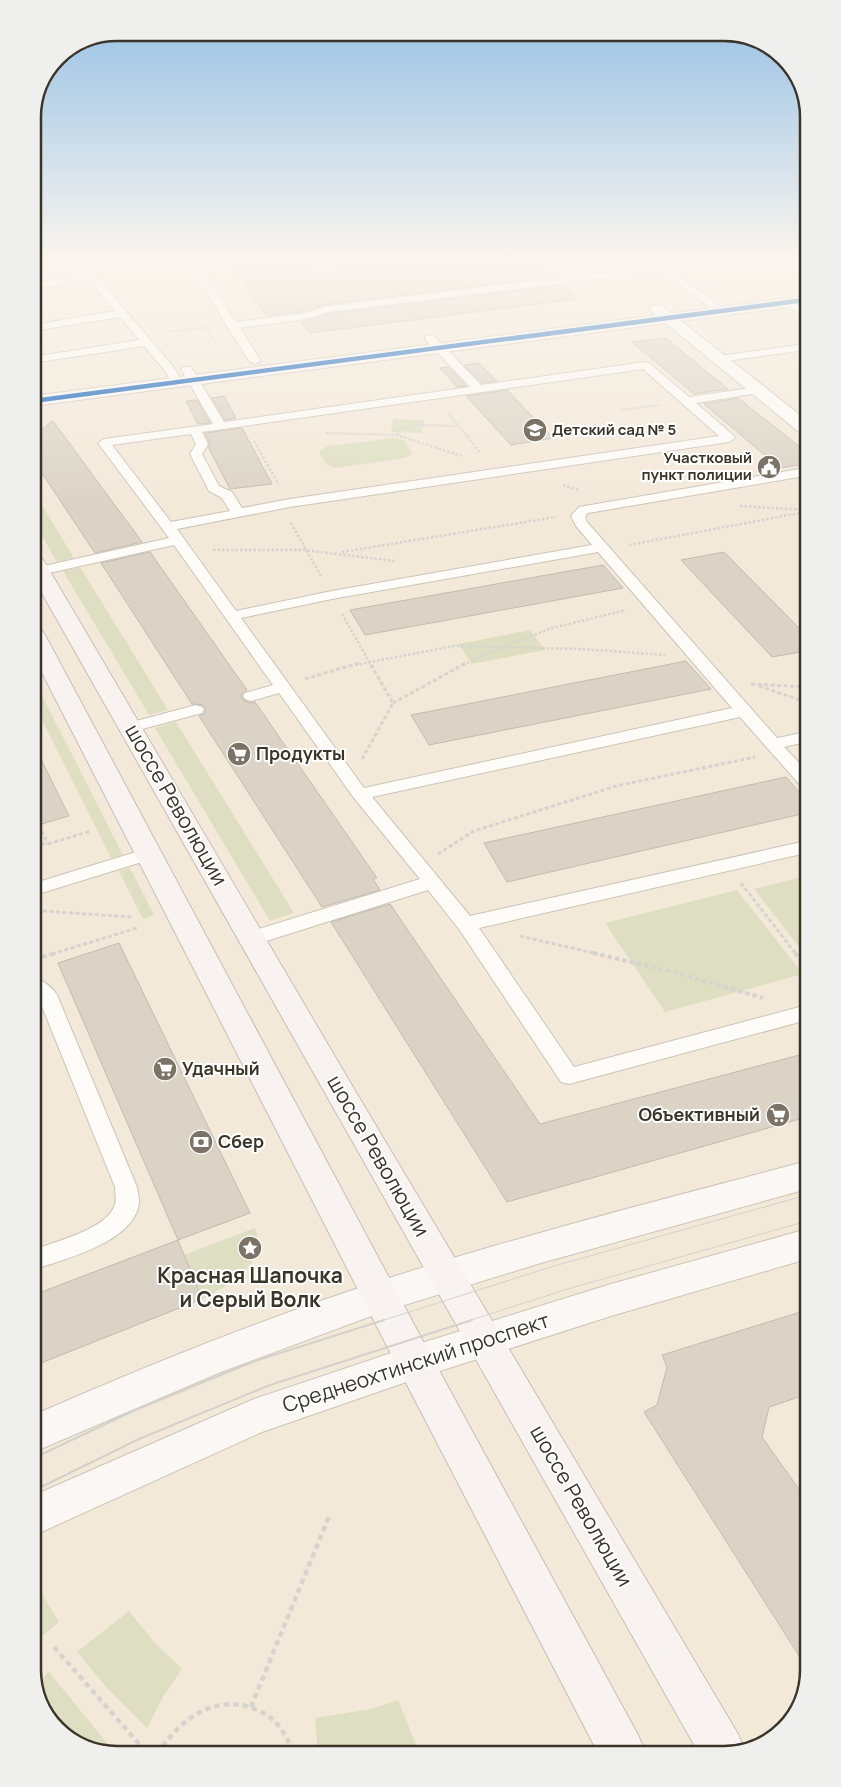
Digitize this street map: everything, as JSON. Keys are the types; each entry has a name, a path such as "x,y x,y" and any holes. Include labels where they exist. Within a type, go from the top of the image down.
{"main road":[{"name":"шоссе Революции","path":"41,573 720,1746"},
{"path":"41,648 415,1362 619,1746"}],"street":[{"path":"190,374 454,340"},
{"path":"695,340 800,424"},
{"path":"41,399 255,361 434,343"},
{"path":"41,388 173,377"},
{"path":"41,1431 161,1379 382,1297 580,1237 800,1177"},
{"name":"Среднеохтинский проспект","path":"41,1512 254,1417 415,1362 611,1300 800,1246"}],"lane":[{"path":"41,358 136,340"},
{"path":"144,340 173,377"},
{"path":"242,340 255,361"},
{"path":"434,343 478,389"},
{"path":"719,359 800,348"},
{"path":"41,565 177,540 238,513 290,503 492,470 519,470 730,438 645,365 104,442 177,540 355,788 466,924 569,1076 800,1014"},
{"path":"190,374 220,426"},
{"path":"686,401 758,390"},
{"path":"195,430 202,444 196,454 214,488 227,495 238,513"},
{"path":"800,473 584,510 578,516 581,523 650,604 800,774"},
{"path":"230,616 332,595 603,547"},
{"path":"251,696 282,688"},
{"path":"131,727 196,710"},
{"path":"355,788 743,711"},
{"path":"777,748 800,739"},
{"path":"466,924 800,848"},
{"path":"41,887 150,854"},
{"path":"252,938 432,882"},
{"path":"41,990 47,995 126,1187 127,1205 119,1220 104,1233 41,1257"}],"path":[{"path":"214,340 218,347"},
{"path":"435,395 492,470"},
{"path":"621,410 686,401"},
{"path":"244,423 290,503 288,516 306,550 393,703"},
{"path":"397,435 398,430 421,425 459,426"},
{"path":"323,433 397,435 492,470"},
{"path":"519,470 609,501 613,505"},
{"path":"603,547 615,547 800,513"},
{"path":"339,553 564,516"},
{"path":"177,540 339,553 407,564 447,574"},
{"path":"355,788 393,703 483,654 552,628 650,604"},
{"path":"282,688 311,677 368,661 454,646 582,648 696,657"},
{"path":"800,687 756,685 800,700"},
{"path":"419,866 474,831 616,786 777,748"},
{"path":"41,829 48,844"},
{"path":"41,844 48,844 91,831"},
{"path":"727,865 800,959"},
{"path":"41,910 132,917"},
{"path":"466,924 635,962 723,985 800,1010"},
{"path":"41,956 136,928"},
{"path":"250,1707 330,1514"},
{"path":"54,1647 141,1746"},
{"path":"162,1746 167,1737 185,1719 206,1708 229,1704 250,1707 270,1717 285,1734 291,1746"}],"green space":[{"path":"393,419 424,420 422,433 391,432"},
{"path":"394,438 404,440 413,454 405,458 336,468 327,465 319,453 320,450 328,446"},
{"path":"41,504 74,558 57,562 41,534"},
{"path":"80,567 168,710 149,715 63,571"},
{"path":"530,630 545,650 472,664 458,644"},
{"path":"41,694 123,855 111,858 41,718"},
{"path":"176,722 294,913 270,921 155,728"},
{"path":"130,868 154,915 143,919 119,871"},
{"path":"800,878 800,948 754,889"},
{"path":"737,890 800,970 800,975 665,1012 605,923"},
{"path":"255,1228 259,1243 252,1262 237,1280 202,1299 184,1255"},
{"path":"41,1593 59,1622 41,1637"},
{"path":"129,1611 154,1642 182,1669 163,1697 147,1728 107,1688 77,1652"},
{"path":"49,1672 109,1745 79,1736 63,1724 49,1703 42,1678"},
{"path":"398,1700 417,1746 317,1746 315,1718 371,1709"}],"building":[{"path":"669,340 728,389 694,394 632,342"},
{"path":"479,363 497,381 482,383 464,365"},
{"path":"448,367 466,386 457,387 440,368"},
{"path":"507,390 554,438 511,445 466,396"},
{"path":"224,396 236,418 225,420 212,398"},
{"path":"738,398 800,447 800,465 780,468 704,404"},
{"path":"197,400 210,423 198,424 186,401"},
{"path":"53,421 142,542 95,553 41,472 41,430"},
{"path":"242,428 272,484 230,489 208,447 210,443 205,433"},
{"path":"150,552 247,690 241,695 243,700 250,703 255,702 377,878 373,879 380,890 322,907 199,716 204,714 206,709 203,705 192,704 101,563"},
{"path":"724,552 800,629 800,652 772,657 681,560"},
{"path":"603,565 623,588 365,635 350,610"},
{"path":"686,661 711,689 429,745 411,715"},
{"path":"41,759 69,816 41,824"},
{"path":"786,777 800,793 800,814 507,882 484,843"},
{"path":"390,904 540,1124 800,1055 800,1119 507,1202 331,922"},
{"path":"119,943 250,1213 178,1240 58,963"},
{"path":"178,1240 202,1299 41,1363 41,1292"},
{"path":"800,1312 800,1397 769,1407 762,1437 800,1491 800,1657 644,1412 657,1405 667,1367 662,1355"}],"tram line":[{"path":"381,1321 554,1266 800,1197"},
{"path":"468,1321 571,1288 800,1223"},
{"path":"41,1455 133,1411 255,1361 384,1320"},
{"path":"41,1487 139,1439 270,1385 472,1320"}],"cycle path":[{"path":"41,400 496,340"}],"place":[{"name":"Детский сад № 5","path":"535,430"},
{"name":"Участковый пункт полиции","path":"769,467"},
{"name":"Продукты","path":"239,754"},
{"name":"Удачный","path":"165,1069"},
{"name":"Объективный","path":"778,1115"},
{"name":"Сбер","path":"201,1142"},
{"name":"Красная Шапочка и Серый Волк","path":"250,1248"}]}
